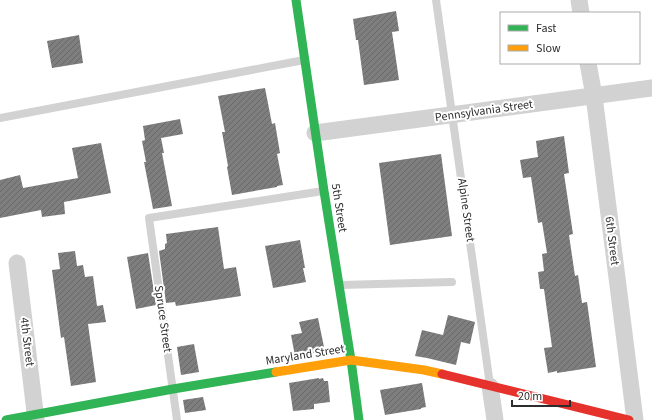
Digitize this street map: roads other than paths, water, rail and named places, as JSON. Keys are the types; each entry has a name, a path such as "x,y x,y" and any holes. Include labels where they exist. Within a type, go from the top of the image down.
{"street":[{"name":"5th Street","path":"296,0 315,133 351,360 358,420"},
{"path":"579,0 581,12"},
{"name":"6th Street","path":"588,64 594,96 635,420"},
{"name":"Pennsylvania Street","path":"315,133 652,88"},
{"name":"4th Street","path":"17,263 36,417"},
{"name":"Maryland Street","path":"6,420 36,417 173,389 351,360 424,370 629,420"},
{"name":"Alpine Street","path":"490,386 495,420"}],"lane":[{"name":"Alpine Street","path":"436,0 490,386"},
{"path":"0,118 305,60"},
{"name":"Spruce Street","path":"177,420 149,218 324,191"},
{"path":"339,285 452,282"}]}
